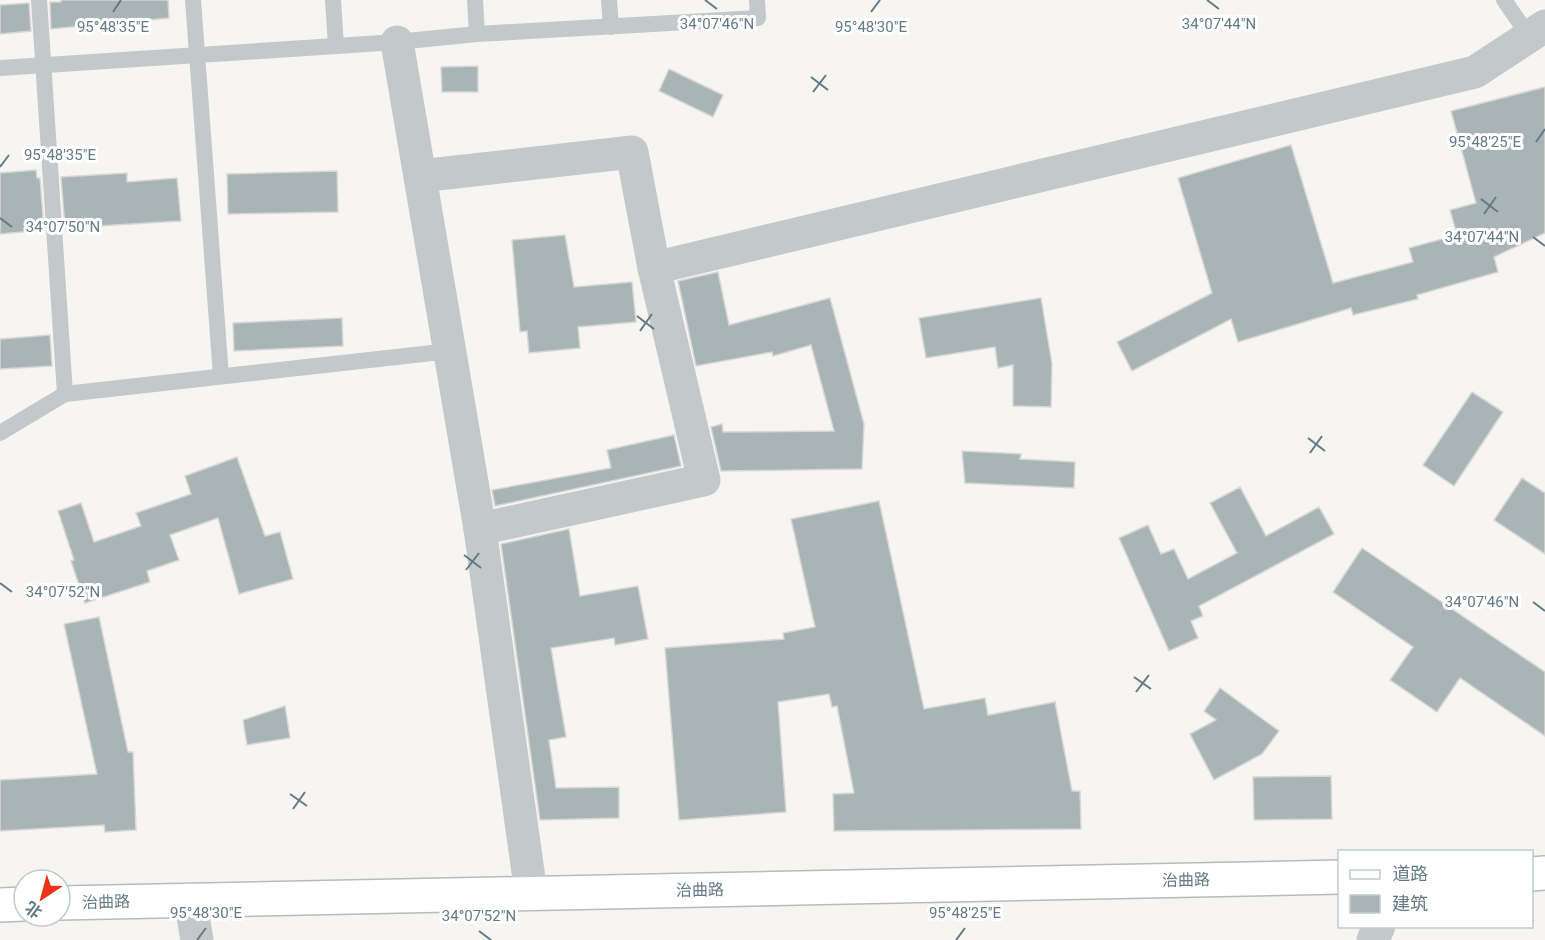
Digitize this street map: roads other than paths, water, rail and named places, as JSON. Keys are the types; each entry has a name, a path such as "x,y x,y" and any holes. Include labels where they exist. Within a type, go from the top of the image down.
{"main road":[{"name":"治曲路","path":"72,903 1338,877"}],"street":[{"path":"654,268 1475,72 1537,31"},
{"path":"397,42 480,529 531,893"},
{"path":"420,176 632,152 654,268 704,480 480,529"},
{"path":"190,899 197,940"}],"lane":[{"path":"39,0 65,394"},
{"path":"193,0 221,376"},
{"path":"333,0 336,46"},
{"path":"475,0 477,34"},
{"path":"609,0 611,27"},
{"path":"0,68 397,42 477,34 758,18 757,0"},
{"path":"1504,0 1537,31"},
{"path":"0,434 65,394 450,351"}]}
